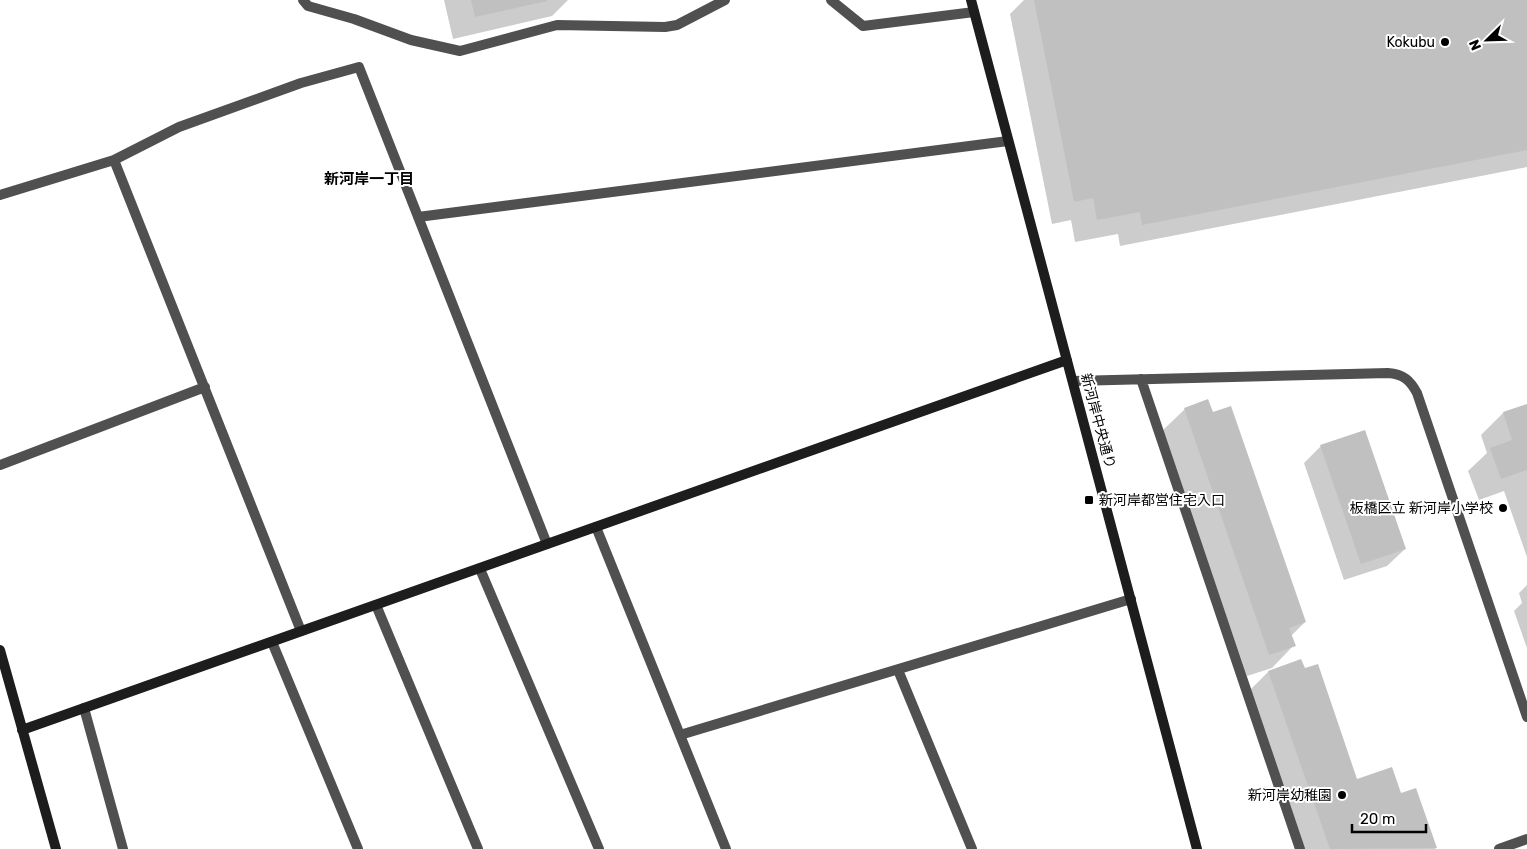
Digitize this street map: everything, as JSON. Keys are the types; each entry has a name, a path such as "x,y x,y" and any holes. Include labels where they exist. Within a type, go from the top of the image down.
{"street":[{"path":"303,0 308,6 354,19 411,40 460,51 557,25 665,27 677,25 725,0"},
{"path":"832,0 863,26 974,12"},
{"name":"新河岸中央通り","path":"970,0 1197,849"},
{"path":"0,195 114,160 179,127 301,83 359,67 547,544"},
{"path":"418,217 1008,141"},
{"path":"114,160 301,631"},
{"path":"22,730 1067,360"},
{"path":"1073,381 1388,373 1405,377 1417,393 1527,717"},
{"path":"1141,379 1300,849"},
{"path":"0,465 205,387"},
{"path":"596,527 726,849"},
{"path":"480,568 599,849"},
{"path":"680,735 1131,599"},
{"path":"376,605 478,849"},
{"path":"272,642 358,849"},
{"path":"0,650 56,849"},
{"path":"898,670 972,849"},
{"path":"84,708 123,849"},
{"path":"1499,849 1527,839"}],"building":[{"path":"471,0 547,0 547,1 475,17"},
{"path":"1034,0 1527,0 1527,150 1142,225 1140,212 1097,220 1093,198 1074,202"},
{"path":"1208,399 1213,412 1231,406 1306,622 1289,628 1296,646 1269,655 1184,408"},
{"path":"1527,404 1527,470 1501,479 1490,448 1512,440 1503,412"},
{"path":"1365,430 1406,549 1361,564 1320,445"},
{"path":"1301,659 1305,668 1318,664 1357,779 1392,767 1401,793 1416,788 1437,848 1330,849 1268,671"}],"place":[{"name":"Kokubu","path":"1445,42"},
{"name":"新河岸都営住宅入口","path":"1089,500"},
{"name":"板橋区立 新河岸小学校","path":"1503,508"},
{"name":"新河岸幼稚園","path":"1342,795"}],"district":[{"name":"新河岸一丁目","path":"369,179"}]}
